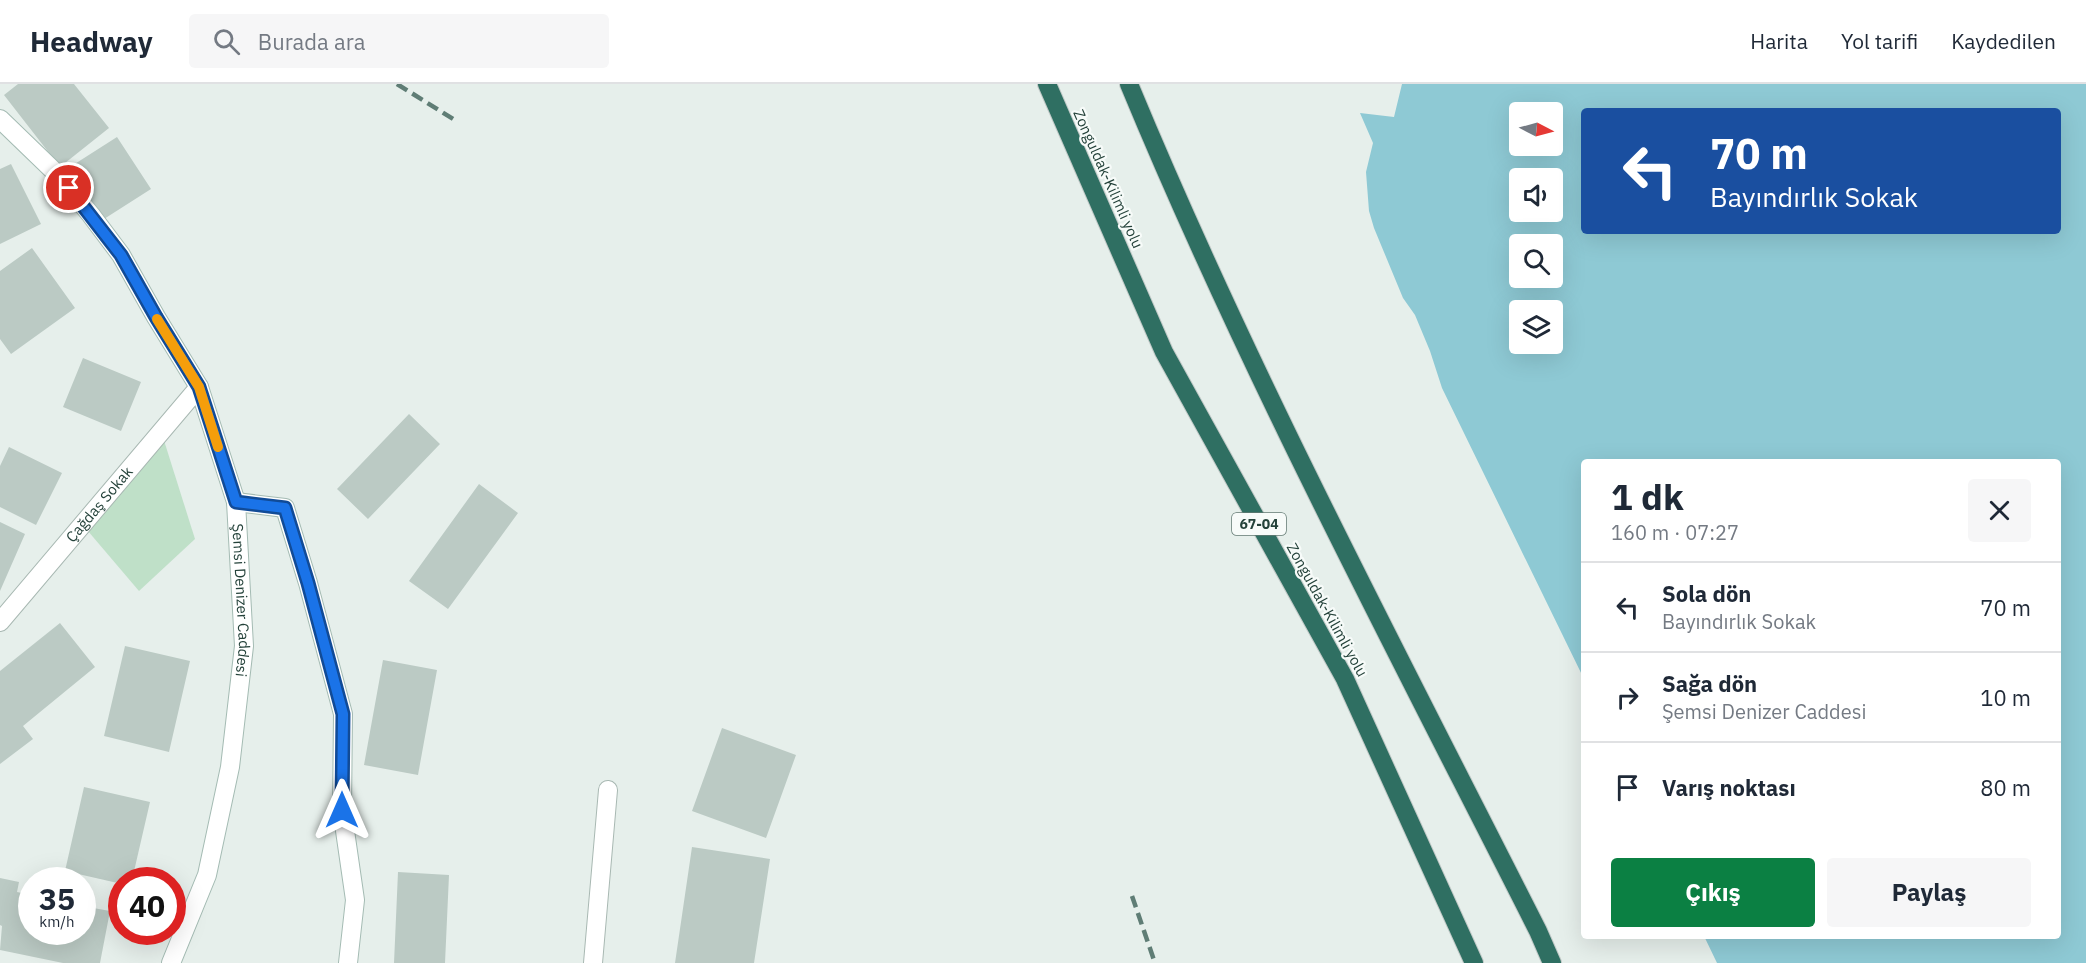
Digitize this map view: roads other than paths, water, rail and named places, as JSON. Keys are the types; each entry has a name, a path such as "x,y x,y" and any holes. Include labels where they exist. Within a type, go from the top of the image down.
{"highway":[{"name":"Zonguldak-Kilimli yolu","path":"1047,84 1164,352 1345,679 1474,963"},
{"path":"1129,84 1174,191 1318,497 1528,910 1552,963"}],"street":[{"name":"Şemsi Denizer Caddesi","path":"0,119 58,175 92,215 121,255 199,387 236,502 244,646 230,767 207,875 171,963"},
{"name":"Çağdaş Sokak","path":"0,622 199,387"},
{"path":"236,502 285,508 308,583 343,714 342,810 355,900 348,963"},
{"path":"593,963 608,790"}],"water":[{"path":"1402,84 2086,84 2086,963 1717,963 1705,939 2061,939 2061,459 1581,459 1581,673 1442,388 1415,315 1403,298 1374,228 1369,211 1366,172 1373,143 1360,113 1394,117"}],"railway":[{"path":"397,84 458,122"},
{"path":"1132,896 1155,963"}]}
